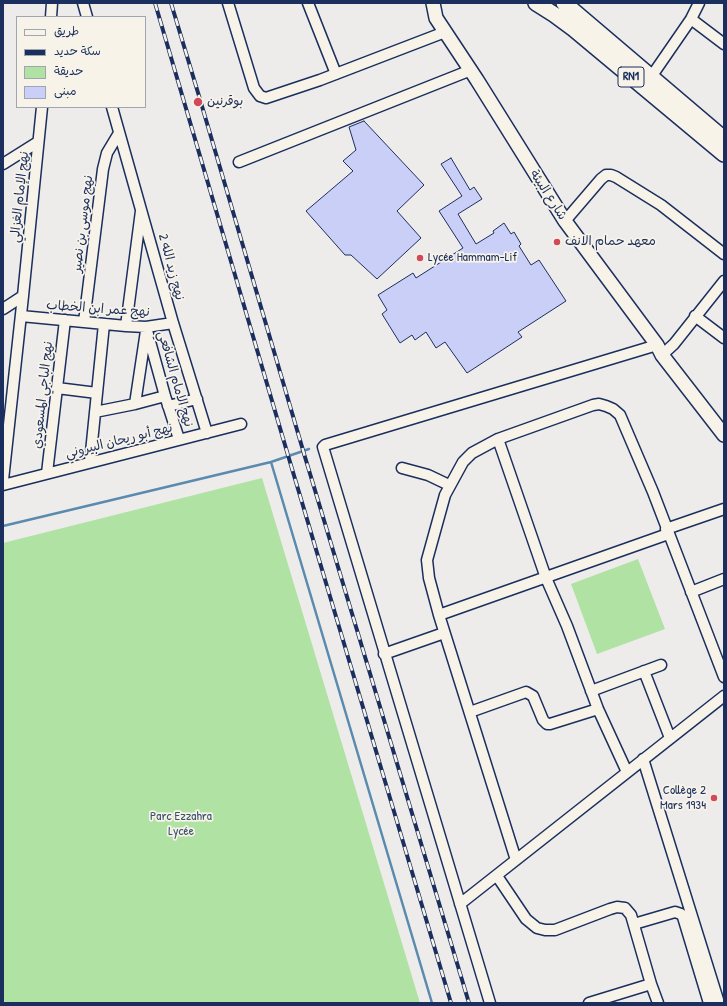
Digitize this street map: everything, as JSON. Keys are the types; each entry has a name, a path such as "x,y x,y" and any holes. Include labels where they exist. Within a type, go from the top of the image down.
{"highway":[{"name":"RN1","path":"536,3 555,14 574,29 724,154"},
{"name":"RN1","path":"564,3 724,139"}],"main road":[{"path":"426,3 436,18"},
{"name":"شارع البيئة","path":"433,3 436,18 471,70 565,221 659,350 724,434"}],"street":[{"path":"51,16 52,3"},
{"path":"83,3 87,16"},
{"path":"228,3 254,88 260,96 266,98 336,74 445,32"},
{"path":"308,3 336,74"},
{"path":"651,77 691,19 699,3"},
{"path":"691,19 724,44"},
{"path":"239,162 471,70"},
{"name":"نهج الإمام الغزالي","path":"3,480 42,108"},
{"name":"نهج زيد الله 2","path":"112,108 207,432"},
{"name":"نهج موسى بن نصير","path":"84,322 103,169 107,153 120,133"},
{"path":"3,164 38,142"},
{"path":"565,221 601,179 606,175 611,175 660,205 724,254"},
{"path":"126,326 142,207"},
{"path":"490,1003 323,448 324,446 659,350 674,344 724,281"},
{"path":"3,309 23,296"},
{"name":"نهج عمر ابن الخطاب","path":"21,316 146,327 174,323"},
{"path":"695,316 724,338"},
{"name":"نهج الباجي المسعودي","path":"47,473 65,320"},
{"path":"90,462 104,324"},
{"path":"135,404 146,327"},
{"name":"نهج الامام الشافعي","path":"146,327 179,439"},
{"path":"57,388 97,393"},
{"path":"95,412 135,404 197,399"},
{"path":"516,860 428,578 427,560 444,495 463,462 472,453 498,439 593,405 599,404 613,409 620,415 724,677"},
{"name":"نهج أبو ريحان البيروني","path":"3,485 241,424"},
{"path":"498,439 546,578 567,626 598,709 627,772"},
{"path":"402,468 428,474 449,485"},
{"path":"439,615 546,578 724,509"},
{"path":"691,592 724,579"},
{"path":"384,654 444,633"},
{"path":"591,691 661,665"},
{"path":"644,671 670,738"},
{"path":"470,712 526,692 533,696 543,720 547,724 598,709"},
{"path":"460,904 724,696"},
{"path":"643,759 720,1003"},
{"path":"497,876 526,919 537,928 555,930 617,907 625,908 631,914 658,1003"},
{"path":"634,924 675,912 681,914 709,1003"},
{"path":"589,1003 651,984"}],"green space":[{"name":"Parc Ezzahra Lycée","path":"262,478 420,1003 5,1003 3,997 3,543"},
{"path":"638,559 665,629 597,654 571,584"}],"building":[{"path":"364,121 424,185 397,211 421,238 377,279 351,255 345,255 306,211 353,171 343,161 356,150 349,127"},
{"path":"451,158 470,190 474,187 482,199 458,214 476,244 494,233 493,231 504,223 511,234 514,232 521,244 519,246 531,265 539,260 566,301 518,332 522,337 467,373 445,342 436,348 426,332 415,340 412,335 400,343 382,314 387,310 378,295 413,273 416,278 463,248 439,211 462,196 441,164"}],"waterway":[{"path":"3,526 271,462 309,449"},
{"path":"271,462 432,1003"}],"railway":[{"path":"155,3 451,1003"},
{"path":"171,3 305,457 469,1003"}],"place":[{"name":"بوقرنين","path":"198,102"},
{"name":"معهد حمام الانف","path":"557,242"},
{"name":"Lycée Hammam-Lif","path":"420,258"},
{"name":"Collège 2 Mars 1934","path":"714,798"}]}
